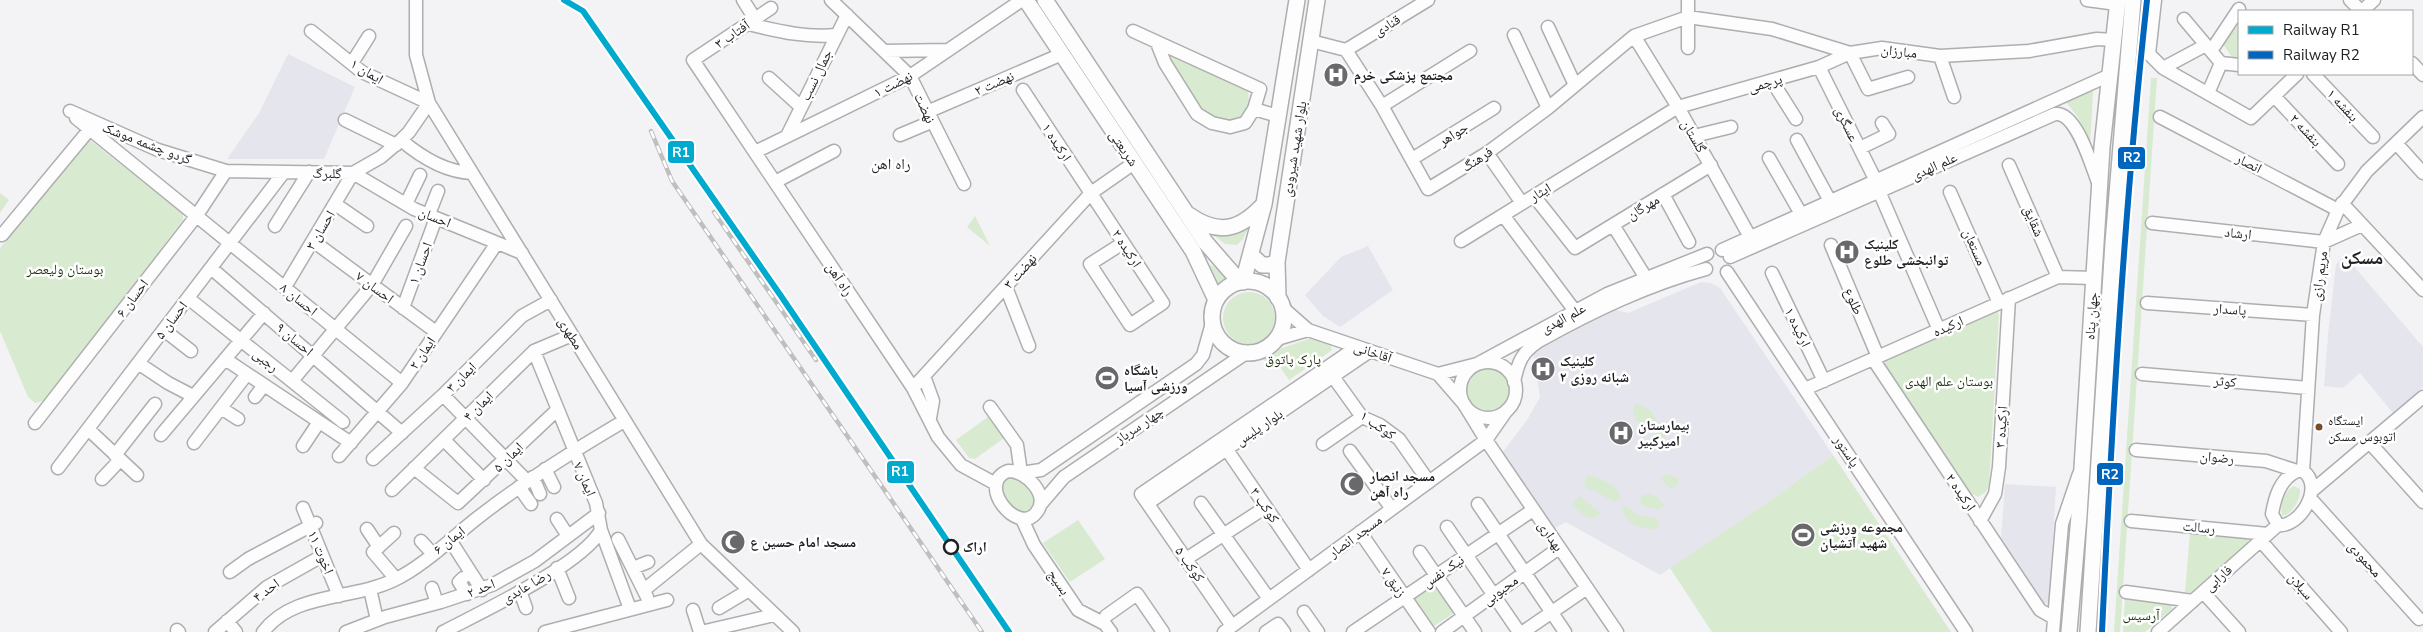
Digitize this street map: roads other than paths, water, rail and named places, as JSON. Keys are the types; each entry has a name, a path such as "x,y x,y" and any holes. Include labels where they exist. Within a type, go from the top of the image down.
{"main road":[{"name":"شریعتی","path":"1026,0 1193,251 1216,300"},
{"name":"شریعتی","path":"1045,0 1206,243 1241,282"},
{"name":"بلوار شهید شیرودی","path":"1241,282 1251,255 1264,204 1297,0"},
{"name":"بلوار شهید شیرودی","path":"1281,303 1277,262 1317,0"},
{"name":"جهان پناه","path":"2089,628 2115,216 2133,0"},
{"name":"جهان پناه","path":"2069,632 2082,467 2099,187 2118,2"},
{"path":"1186,213 1202,224 1218,228 1230,227 1254,215 1264,204"},
{"path":"1193,251 1196,254 1203,253 1207,246 1206,243"},
{"path":"1251,255 1262,265 1270,265 1277,262"},
{"path":"1241,282 1262,284 1271,289 1281,303 1283,324 1277,339 1263,350 1246,353 1234,350 1224,344 1216,335 1212,324 1212,312 1216,300 1226,289 1241,282"}],"street":[{"name":"مطهری","path":"416,0 416,56 429,102 701,544 793,632"},
{"path":"743,0 751,21 788,34 818,37 836,35"},
{"name":"نهضت","path":"831,0 910,76 964,184"},
{"name":"نهضت ۱","path":"754,152 910,76 1022,0"},
{"name":"قنادی","path":"1346,50 1428,0"},
{"path":"1688,0 1688,48"},
{"path":"2087,0 2118,2"},
{"path":"2155,0 2149,54 2163,68 2251,118 2296,75"},
{"path":"2350,0 2360,10"},
{"path":"2362,10 2374,0"},
{"path":"2163,68 2209,48 2236,7"},
{"name":"آفتاب ۳","path":"693,60 771,8"},
{"name":"جمال نسب","path":"787,136 847,15"},
{"name":"فرهنگ","path":"1346,50 1382,106 1428,189 1487,153 1548,108 1634,36 1688,17"},
{"name":"مبارزان","path":"1688,17 1772,29 1850,52 1882,48 1940,56 2029,51 2097,39 2114,40"},
{"path":"2184,19 2221,63 2238,65"},
{"path":"1548,27 1575,85"},
{"name":"ایمان ۱","path":"311,31 362,72 429,102"},
{"path":"1133,31 1260,89 1254,109 1245,123 1230,127 1212,123 1197,114 1165,63 1157,43"},
{"path":"1514,35 1548,108"},
{"path":"352,64 369,36"},
{"name":"گلستان","path":"1634,36 1678,107 1750,237"},
{"path":"1311,41 1346,50"},
{"path":"884,51 948,50"},
{"path":"1382,106 1470,51"},
{"path":"1850,52 1868,89 1908,76"},
{"name":"پرچمی","path":"1678,107 1819,67 1850,52"},
{"name":"نهضت ۲","path":"900,135 929,117 1062,54"},
{"path":"1940,56 1954,97"},
{"name":"راه آهن","path":"693,60 913,388 930,418 938,437 961,465 996,484"},
{"path":"2208,93 2221,63"},
{"path":"2413,64 2423,75"},
{"name":"عسگری","path":"1819,67 1860,148 1938,330"},
{"name":"علم الهدی","path":"1726,254 1877,186 2110,75"},
{"name":"بنفشه ۱","path":"2314,75 2373,137"},
{"path":"768,78 801,107"},
{"path":"1772,81 1796,119"},
{"name":"ارکیده ۱","path":"1022,90 1091,194"},
{"name":"بنفشه ۲","path":"2274,96 2338,164"},
{"path":"2053,101 2058,106 2059,113 2068,117 2074,124 2099,187"},
{"name":"گلبرگ","path":"226,171 353,173 381,157 409,132 429,102"},
{"name":"ایثار","path":"1461,241 1678,107"},
{"name":"جواهر","path":"1412,159 1494,108"},
{"path":"1254,109 1278,116"},
{"name":"احسان ۸","path":"70,111 89,130 402,382"},
{"name":"گردو چشمه موشک","path":"70,111 158,150 226,171"},
{"name":"علم الهدی","path":"1726,254 1750,237 1830,201 1877,186 2047,116 2059,113"},
{"name":"انصار","path":"2160,117 2340,206"},
{"name":"مریم رازی","path":"2300,471 2313,315 2324,242 2340,206 2367,171 2423,117"},
{"path":"345,120 398,142 432,161 460,173 472,173"},
{"path":"1860,148 1889,134 1882,122"},
{"path":"1694,136 1731,127"},
{"path":"2,235 89,130"},
{"path":"1797,140 1830,201"},
{"path":"2396,143 2423,173"},
{"path":"775,182 834,152"},
{"path":"1487,153 1522,203"},
{"path":"1769,158 1801,214"},
{"name":"نهضت ۳","path":"913,388 1091,194 1134,163"},
{"name":"شقایق","path":"2010,165 2058,277"},
{"name":"مهرگان","path":"1534,196 1575,248 1711,166"},
{"name":"احسان ۶","path":"35,423 196,215 226,171"},
{"name":"احسان ۵","path":"58,468 284,172"},
{"path":"275,226 309,172"},
{"name":"احسان ۳","path":"285,287 314,242 353,173"},
{"name":"احسان","path":"353,173 406,204 522,253"},
{"path":"406,204 420,175"},
{"name":"احسان ۱","path":"403,308 438,191"},
{"name":"مستعان","path":"1950,192 2004,301"},
{"name":"ارکیده ۲","path":"1091,194 1123,242 1163,303 1130,325 1090,264 1123,242"},
{"path":"1663,194 1689,242"},
{"path":"336,204 367,226"},
{"path":"2340,206 2362,225 2423,290"},
{"path":"1503,215 1574,311"},
{"name":"ارشاد","path":"2152,223 2324,242"},
{"path":"1613,225 1646,278"},
{"path":"2324,242 2362,225"},
{"path":"292,381 372,285 406,226"},
{"name":"احسان ۷","path":"314,242 436,332"},
{"name":"ایمان ۲","path":"339,456 380,411 402,382 497,243"},
{"name":"طلوع","path":"1831,245 1875,358"},
{"path":"1714,249 1726,254 1731,262 1727,272 1716,275 1706,269 1704,260 1707,254 1714,249"},
{"name":"علم الهدی","path":"1477,364 1574,311 1646,278 1707,254"},
{"name":"احسان ۹","path":"211,268 380,411 402,432"},
{"name":"علم الهدی","path":"1514,382 1520,358 1530,347 1539,341 1612,303 1668,279 1706,269"},
{"name":"پاستور","path":"1727,272 1966,632"},
{"name":"ارکیده ١","path":"1772,274 1824,380"},
{"name":"ارکیده","path":"1805,389 2058,277 2094,278"},
{"path":"1006,287 1029,346"},
{"name":"رجبی","path":"188,298 343,422"},
{"name":"ایمان ۳","path":"374,459 443,396 522,316 551,300"},
{"name":"ارکیده ۳","path":"1980,521 1995,494 1999,467 2004,301"},
{"path":"1277,339 1308,330 1281,303"},
{"name":"پاسدار","path":"2146,303 2313,315"},
{"path":"161,435 264,313"},
{"name":"چهار سرباز","path":"1021,473 1035,472 1047,466 1196,364 1203,355 1212,324"},
{"path":"164,330 191,351"},
{"name":"آقاخانی","path":"1308,330 1438,374"},
{"name":"ایمان ۴","path":"392,490 534,351 572,335"},
{"name":"بلوار پلیس","path":"1330,372 1357,346"},
{"name":"ایمان ۷","path":"534,351 599,513 601,530 630,609"},
{"name":"بلوار پلیس","path":"1144,499 1330,372 1370,351"},
{"name":"چهار سرباز","path":"1040,505 1064,477 1246,353"},
{"name":"ارکیده ۲","path":"1875,358 2040,610 2054,618"},
{"name":"رجبی","path":"225,359 351,443"},
{"path":"138,363 168,383 194,396"},
{"path":"1495,363 1503,367 1514,382 1515,396 1507,410 1500,415 1484,417 1469,411 1438,374 1477,364 1495,363"},
{"path":"1464,404 1460,395 1463,377 1477,364"},
{"name":"کوکب ۱","path":"1330,372 1362,417 1380,425 1399,439 1429,482"},
{"path":"194,443 247,374"},
{"name":"کوثر","path":"2142,374 2308,388"},
{"path":"924,376 933,401 930,418"},
{"path":"255,397 264,385"},
{"path":"443,396 526,482 540,494"},
{"path":"2311,494 2423,398"},
{"path":"102,479 155,404"},
{"name":"بهداری","path":"1464,404 1486,440 1617,632"},
{"path":"990,407 1018,445 1021,473"},
{"path":"221,408 238,419"},
{"name":"ایمان ۵","path":"414,468 458,503 506,460 557,410"},
{"name":"مسجد انصار","path":"1228,629 1486,440 1507,410"},
{"path":"1323,444 1362,417"},
{"name":"ایمان ۶","path":"263,632 283,614 305,604 370,589 396,579 526,482 624,421"},
{"path":"303,446 319,422"},
{"path":"88,428 137,475"},
{"path":"444,440 484,480"},
{"path":"2370,443 2423,502"},
{"name":"کوکب ۳","path":"1224,445 1309,570"},
{"path":"1350,450 1392,509"},
{"name":"رضوان","path":"2136,450 2266,461 2300,471"},
{"path":"2053,632 2062,524 2082,467"},
{"path":"545,470 554,487"},
{"path":"1014,471 1021,473 1033,484 1037,491 1040,505 1034,516 1022,519 1012,514 1003,506 997,495 996,484 998,478 1005,472 1014,471"},
{"path":"2278,525 2272,514 2277,494 2286,478 2300,471"},
{"name":"محمودی","path":"2300,471 2311,478 2311,494 2419,619"},
{"path":"526,482 531,504"},
{"name":"فارابی","path":"2158,632 2278,525 2291,522 2311,494"},
{"name":"کوکب ۵","path":"1144,499 1186,559 1228,629"},
{"path":"1201,503 1269,599"},
{"path":"1478,504 1565,632"},
{"path":"1186,559 1266,507"},
{"name":"اخوت ۱۱","path":"303,508 313,525 322,556 339,596"},
{"name":"نیک نفس","path":"1353,632 1533,510"},
{"name":"احد ۲","path":"346,632 377,620 482,590 535,561 599,513"},
{"path":"557,518 568,536"},
{"name":"بسیج","path":"1022,519 1034,545 1078,610 1105,624 1111,632"},
{"name":"رسالت","path":"2131,521 2264,537"},
{"path":"230,572 248,559 313,525"},
{"path":"1447,527 1519,632"},
{"path":"367,529 378,547"},
{"name":"رضا عابدی","path":"443,632 520,591 557,568 596,540 601,530"},
{"name":"زنبق ۷","path":"1360,532 1429,632"},
{"path":"394,533 373,552 396,579"},
{"name":"سبلان","path":"2264,537 2341,632"},
{"path":"618,539 651,604"},
{"path":"450,540 482,590"},
{"path":"421,541 432,553"},
{"path":"644,590 701,544"},
{"name":"محبوبی","path":"1442,632 1560,548"},
{"path":"1420,552 1475,632"},
{"name":"احد ۴","path":"215,632 267,587 322,556"},
{"path":"633,568 648,562"},
{"path":"557,568 569,598"},
{"path":"463,578 459,582 466,594"},
{"path":"432,588 437,603"},
{"path":"1524,632 1587,588"},
{"path":"370,589 377,620"},
{"path":"719,608 749,590"},
{"path":"520,591 526,608"},
{"path":"2126,592 2193,601"},
{"path":"2203,592 2239,632"},
{"path":"1106,616 1137,594 1163,632"},
{"path":"545,632 564,630 630,609 667,600"},
{"path":"693,610 700,632 774,615"},
{"path":"1304,612 1318,632"},
{"path":"227,621 236,632"},
{"path":"1266,632 1281,628"}],"railway":[{"path":"564,0 583,11 781,296 1009,632"},
{"path":"2102,632 2120,316 2147,0"},
{"path":"651,131 672,181 982,632"},
{"path":"714,212 816,360"}],"rail line":[{"name":"R1","path":"564,0 583,11 781,296 1009,632"},
{"name":"R2","path":"2102,632 2120,316 2147,0"}],"place":[{"name":"مجتمع پزشکی خرم","path":"1336,75"},
{"name":"کلینیک توانبخشی طلوع","path":"1847,252"},
{"name":"کلینیک شبانه روزی ۲","path":"1543,369"},
{"name":"باشگاه ورزشی آسیا","path":"1107,378"},
{"name":"ایستگاه اتوبوس مسکن","path":"2319,427"},
{"name":"بیمارستان امیرکبیر","path":"1621,433"},
{"name":"مسجد انصار راه آهن","path":"1352,484"},
{"name":"مجموعه ورزشی شهید آتشیان","path":"1803,535"},
{"name":"مسجد امام حسین ع","path":"733,542"},
{"name":"اراک","path":"951,547"}],"district":[{"name":"راه اهن","path":"891,164"},
{"name":"مسکن","path":"2362,257"}],"park label":[{"name":"بوستان ولیعصر","path":"65,269"},
{"name":"پارک پاتوق","path":"1293,359"},
{"name":"بوستان علم الهدی","path":"1949,381"},
{"name":"آرسیس","path":"2141,615"}]}
